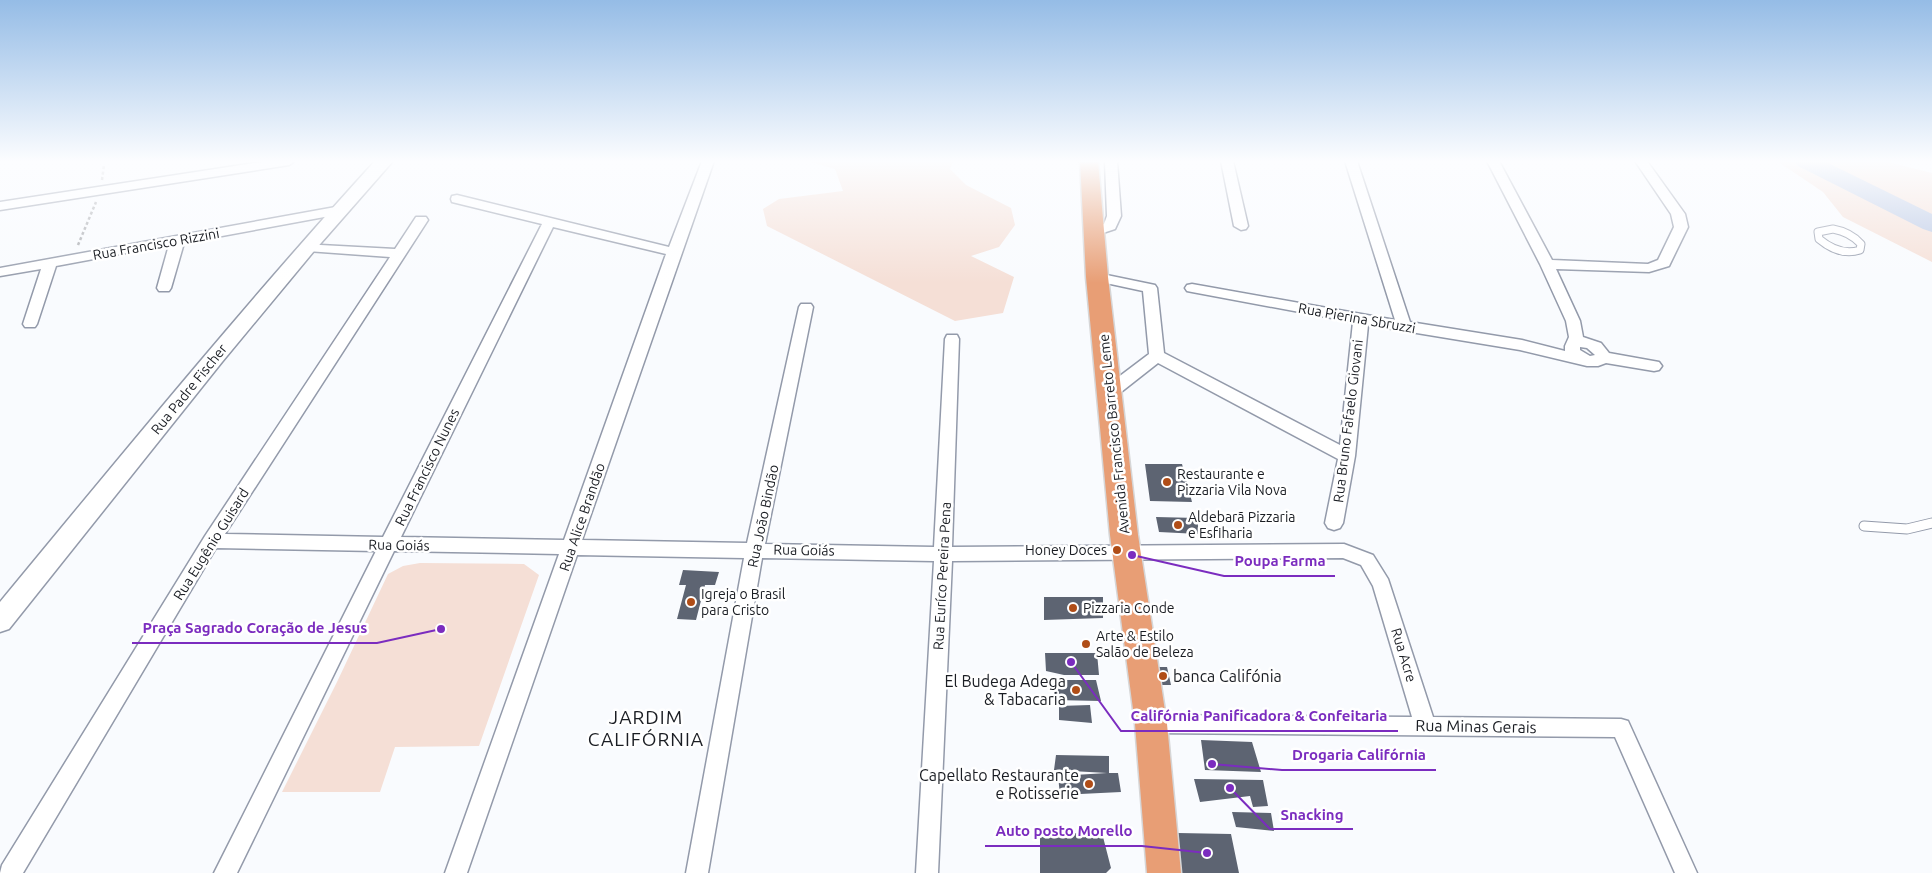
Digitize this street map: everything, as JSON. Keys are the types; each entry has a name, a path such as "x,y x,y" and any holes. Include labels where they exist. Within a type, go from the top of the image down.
{"main road":[{"name":"Rua Padre Fischer","path":"0,621 214,357 307,247 348,202"},
{"name":"Avenida Francisco Barreto Leme","path":"1092,202 1097,277 1126,552 1151,724 1164,873"}],"street":[{"path":"0,206 29,202"},
{"path":"468,202 674,252"},
{"name":"Rua Alice Brandão","path":"456,873 693,202"},
{"path":"1094,232 1110,226 1114,216 1113,202"},
{"path":"1236,202 1241,226"},
{"path":"1364,202 1404,326"},
{"path":"1515,202 1548,264 1573,321 1576,337 1573,344 1573,353 1581,359"},
{"path":"1548,264 1649,268 1664,263 1681,227 1678,214 1669,202"},
{"name":"Rua Francisco Rizzini","path":"0,272 341,210"},
{"name":"Rua Eugênio Guisard","path":"10,873 211,541 421,220"},
{"name":"Rua Francisco Nunes","path":"225,873 549,222"},
{"path":"164,288 178,239"},
{"path":"307,247 400,254"},
{"path":"30,324 50,263"},
{"path":"1097,277 1150,288 1157,356"},
{"name":"Rua Pierina Sbruzzi","path":"1192,288 1361,319 1522,345 1593,362 1602,360 1603,357"},
{"name":"Rua João Bindão","path":"697,873 755,549 806,307"},
{"name":"Rua Bruno Fafaelo Giovani","path":"1334,522 1347,456 1361,319"},
{"path":"1573,321 1580,327 1590,343 1600,349 1603,357 1654,366"},
{"name":"Rua Euríco Pereira Pena","path":"927,873 952,339"},
{"name":"Rua Pierina Sbruzzi","path":"1522,345 1590,343"},
{"path":"1110,392 1157,356"},
{"path":"1157,356 1347,456"},
{"name":"Rua Goiás","path":"211,541 755,549 943,554 1344,551 1367,560 1382,584"},
{"name":"Rua Acre","path":"1382,584 1425,725"},
{"name":"Rua Minas Gerais","path":"1151,724 1621,728 1686,873"}],"lane":[{"path":"1833,229 1847,233 1858,240 1862,247 1860,250 1843,251 1823,243 1817,235 1822,230 1833,229"},
{"path":"1864,526 1890,530 1916,529 1932,523"}],"path":[{"path":"72,259 96,202"}],"shaded area":[{"path":"775,202 999,202 1011,208 1015,225 999,247 971,256 1014,277 1003,313 955,321 767,226 763,209"},
{"path":"1831,202 1932,202 1932,262 1843,217"},
{"path":"420,563 524,564 539,575 479,746 395,747 380,792 282,792 388,574 403,566"}],"building":[{"name":"Restaurante e Pizzaria Vila Nova","path":"1145,464 1182,464 1192,502 1150,501"},
{"name":"Aldebarã Pizzaria e Esfiharia","path":"1156,517 1197,518 1199,534 1159,532"},
{"name":"Igreja o Brasil para Cristo","path":"683,570 719,572 715,585 705,585 696,620 677,619 686,585 679,585"},
{"name":"Pizzaria Conde","path":"1044,597 1103,597 1103,618 1044,620"},
{"path":"1045,653 1097,653 1099,675 1064,675 1046,671"},
{"name":"banca Califónia","path":"1156,667 1167,667 1171,685 1159,685"},
{"name":"El Budega Adega & Tabacaria","path":"1053,680 1096,680 1101,701 1054,700"},
{"path":"1090,705 1092,723 1059,720 1059,706"},
{"path":"1201,740 1252,742 1261,772 1205,770"},
{"path":"1056,755 1109,756 1109,773 1118,773 1121,792 1060,795 1058,776 1107,773 1054,770"},
{"path":"1194,779 1263,780 1268,806 1253,807 1250,796 1200,802"},
{"path":"1232,812 1271,813 1274,831 1236,827"},
{"path":"1040,833 1102,833 1111,868 1106,873 1040,873"},
{"path":"1178,833 1231,834 1239,873 1181,873"}],"waterway":[{"path":"1887,202 1932,224"}],"place":[{"name":"Restaurante e Pizzaria Vila Nova","path":"1167,482"},
{"name":"Aldebarã Pizzaria e Esfiharia","path":"1178,525"},
{"name":"Honey Doces","path":"1117,550"},
{"name":"Poupa Farma","path":"1132,555"},
{"name":"Igreja o Brasil para Cristo","path":"691,602"},
{"name":"Pizzaria Conde","path":"1073,608"},
{"name":"Praça Sagrado Coração de Jesus","path":"441,629"},
{"name":"Arte & Estilo Salão de Beleza","path":"1086,644"},
{"name":"Califórnia Panificadora & Confeitaria","path":"1071,662"},
{"name":"banca Califónia","path":"1163,676"},
{"name":"El Budega Adega & Tabacaria","path":"1076,690"},
{"name":"Drogaria Califórnia","path":"1212,764"},
{"name":"Capellato Restaurante e Rotisserie","path":"1089,784"},
{"name":"Snacking","path":"1230,788"},
{"name":"Auto posto Morello","path":"1207,853"}],"district":[{"name":"JARDIM CALIFÓRNIA","path":"646,728"}]}
